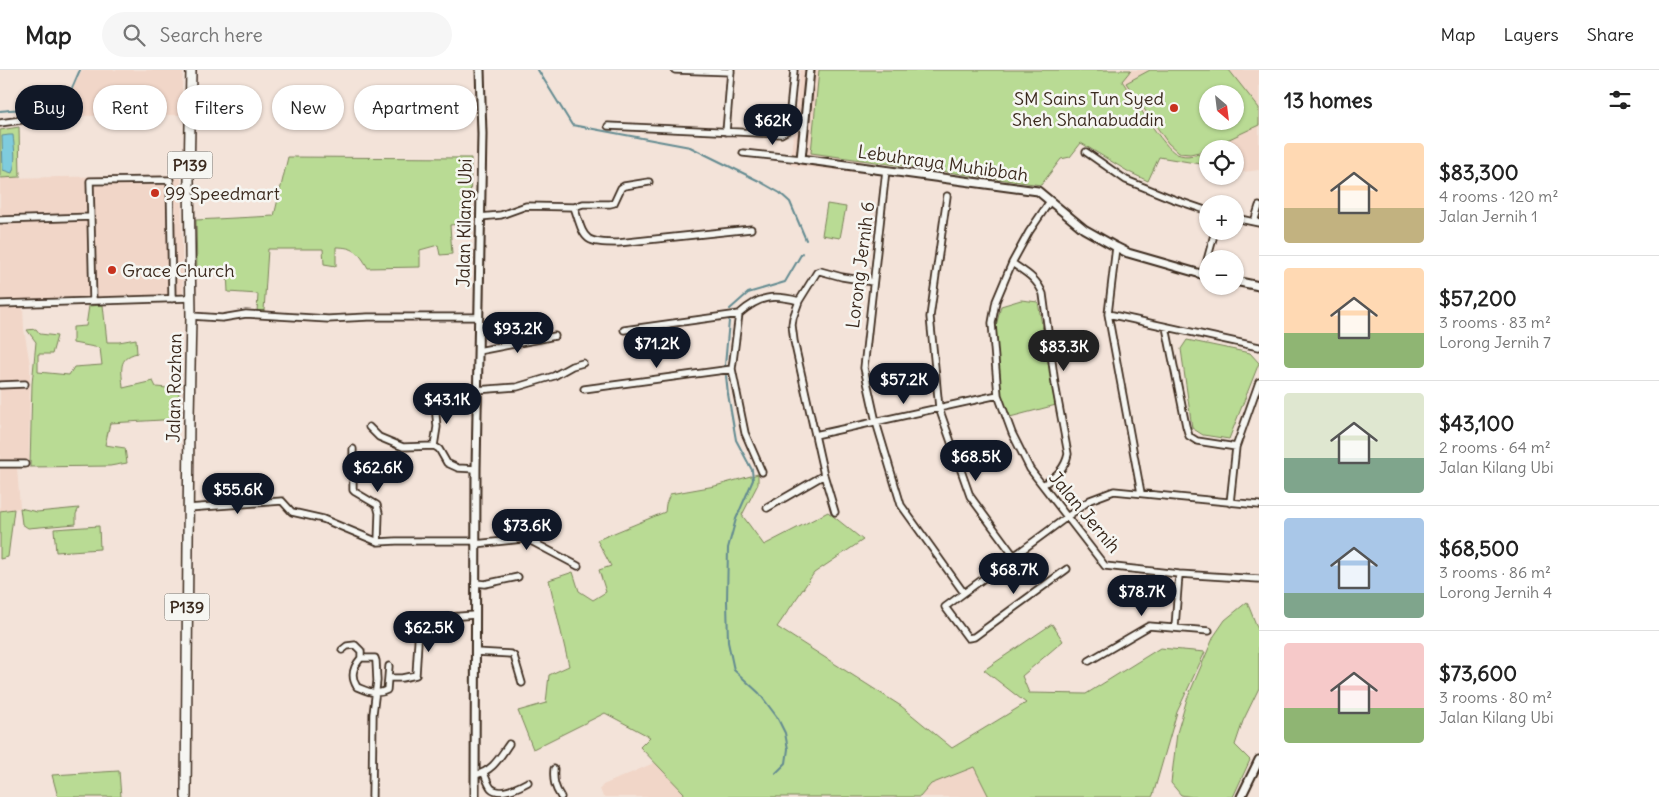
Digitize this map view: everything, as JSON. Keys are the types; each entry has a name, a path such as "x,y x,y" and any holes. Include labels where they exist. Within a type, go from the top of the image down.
{"main road":[{"name":"Jalan Rozhan","path":"186,797 188,508 192,316 189,180 191,70"}],"street":[{"name":"Jalan Kilang Ubi","path":"475,797 476,390 482,134 480,70"},
{"path":"675,70 731,71 726,132"},
{"path":"608,126 782,134 788,130 794,70"},
{"path":"801,159 810,70"},
{"path":"0,123 15,121"},
{"path":"1086,152 1126,180 1199,208"},
{"name":"Lebuhraya Muhibbah","path":"743,153 1038,191 1084,229 1116,248 1128,254 1199,273"},
{"name":"Lorong Jernih 6","path":"886,170 864,368 876,422 901,506 964,593"},
{"path":"93,301 90,181 170,180 172,299"},
{"path":"480,217 501,215 526,206 574,207 583,204 610,204 614,203 621,188 624,186 649,182"},
{"path":"948,196 930,317 939,408 970,496 1014,556"},
{"name":"Jalan Jernih","path":"1050,201 1029,232 1012,263 996,301 992,323 998,395 1012,433 1030,469 1104,566 1179,574 1259,579"},
{"path":"1256,222 1259,206"},
{"path":"574,207 584,234 591,241 598,243 618,243 751,229"},
{"path":"0,220 91,216"},
{"path":"1116,248 1108,314 1141,493"},
{"path":"1012,263 1032,276 1039,284 1043,294 1055,384 1068,454 1066,463 1061,471 1043,485"},
{"path":"835,512 815,435 793,333 793,318 799,301 817,272 820,271 873,282"},
{"path":"1244,283 1259,286"},
{"path":"624,330 739,314 759,300 770,296 787,297 799,301"},
{"path":"0,304 191,298"},
{"path":"192,316 222,318 246,314 328,319 368,317 477,318"},
{"path":"739,314 732,369 745,433 762,472"},
{"path":"1108,314 1259,347"},
{"path":"1166,327 1186,426 1190,436 1197,441 1236,447"},
{"path":"478,351 555,336"},
{"path":"476,390 517,387 554,376 572,366 583,363"},
{"path":"584,389 732,369"},
{"path":"1230,502 1236,447 1259,382"},
{"path":"0,385 26,384"},
{"path":"815,435 998,395"},
{"path":"434,446 437,427 435,404"},
{"path":"369,427 379,437 403,447 434,446 439,449 447,463 458,468 476,469"},
{"path":"353,449 353,490 377,506 379,513 378,542"},
{"path":"0,464 24,464"},
{"path":"767,508 824,475"},
{"path":"1067,569 974,637 968,638 945,607 1090,500 1114,491 1259,505"},
{"path":"188,508 282,500 292,512 323,519 378,542 523,540 531,541 578,566"},
{"path":"1174,627 1179,574"},
{"path":"475,583 485,584 518,577"},
{"path":"388,678 416,675 419,626 421,624 448,617 475,615"},
{"path":"1089,661 1148,626 1209,631"},
{"path":"342,650 347,646 358,646 361,651 361,658 355,664 354,669 356,687 381,694 387,690 389,666"},
{"path":"475,652 511,654 514,656 522,683"},
{"path":"361,658 375,658 377,681 373,714 372,797"},
{"path":"475,775 491,769 509,744"},
{"path":"1241,797 1259,760"},
{"path":"554,769 555,789 561,797"},
{"path":"484,773 490,787 495,792 504,792 528,782"}],"shaded area":[{"path":"82,70 183,70 182,85 177,85 177,115 167,115 167,85 93,85 93,116 83,116 83,85 74,85"},
{"path":"800,70 819,70 811,152 863,160 860,173 790,165"},
{"name":"SM Sains Tun Syed Sheh Shahabuddin","path":"1131,70 1259,70 1259,170 1244,172 1244,140 1199,140 1199,161 1182,156 1166,144 1122,80"},
{"path":"181,175 183,302 23,306 24,329 30,365 29,467 17,467 20,508 0,511 0,178"},
{"path":"656,762 684,793 682,797 603,797 600,789 603,785"},
{"path":"974,767 989,797 920,797 931,784"}],"green space":[{"path":"819,70 1131,70 1122,81 1148,120 1171,150 1184,156 1199,154 1199,164 1159,157 1148,181 1129,172 1081,143 1070,157 1061,159 1041,185 811,153"},
{"name":"SM Sains Tun Syed Sheh Shahabuddin","path":"1150,70 1229,70 1241,85 1199,85 1199,130 1244,130 1244,89 1259,108 1259,125 1227,140 1199,140 1199,152 1190,154 1179,153 1168,143 1126,83"},
{"path":"15,128 15,130 19,130 20,177 0,178 0,130"},
{"path":"288,157 471,158 470,223 450,225 452,254 440,255 438,245 420,250 420,267 368,268 362,258 352,249 342,247 336,247 336,266 324,264 323,249 268,249 264,311 257,312 258,294 228,292 227,271 197,270 196,220 274,216"},
{"path":"827,204 846,207 840,238 822,235"},
{"path":"1021,300 1038,302 1056,405 1010,417 1001,397 996,326 1001,306"},
{"path":"103,305 107,342 136,339 137,353 126,358 122,366 123,388 153,381 156,387 179,389 179,419 110,423 105,445 125,448 127,463 110,466 30,467 32,384 36,342 27,330 36,329 40,334 57,336 52,354 38,354 38,372 69,375 74,367 102,365 100,348 73,343 73,327 86,326 89,306"},
{"path":"1187,340 1250,353 1259,363 1229,439 1203,435 1192,428 1181,349"},
{"path":"758,474 758,484 742,515 764,545 828,512 863,540 814,573 777,627 901,706 952,748 1026,703 984,670 1052,624 1063,641 1022,676 1029,693 1086,694 1160,648 1205,652 1177,712 1152,797 989,797 974,767 931,784 920,797 682,797 684,793 640,747 650,737 605,713 533,749 518,711 546,703 549,675 569,666 549,580 573,572 579,591 593,600 606,592 599,570 611,566 597,540 665,512 670,494 715,486"},
{"path":"20,508 37,512 79,508 76,514 76,524 28,528 22,524"},
{"path":"14,509 8,557 0,559 0,511"},
{"path":"99,526 100,549 56,552 54,529"},
{"path":"1247,602 1259,632 1259,688 1243,721 1235,745 1250,760 1233,797 1192,797 1181,795 1171,783 1177,733 1187,699 1214,636 1225,620"},
{"path":"119,771 121,797 58,797 52,775"}],"water":[{"path":"13,135 14,164 12,173 3,170 2,136"}],"waterway":[{"path":"0,111 39,107 58,100 72,88 80,70"},
{"path":"538,70 572,125 690,147 780,193 790,202 806,240"},
{"path":"730,309 748,293 785,282 802,253"},
{"path":"725,365 729,321"},
{"path":"726,376 736,440 752,470 753,480 736,519 728,548 728,642 734,670 759,693 777,717 785,733 788,749 786,763 776,773"}],"place":[{"name":"SM Sains Tun Syed Sheh Shahabuddin","path":"1174,108"},
{"name":"99 Speedmart","path":"155,193"},
{"name":"Grace Church","path":"112,270"}]}
